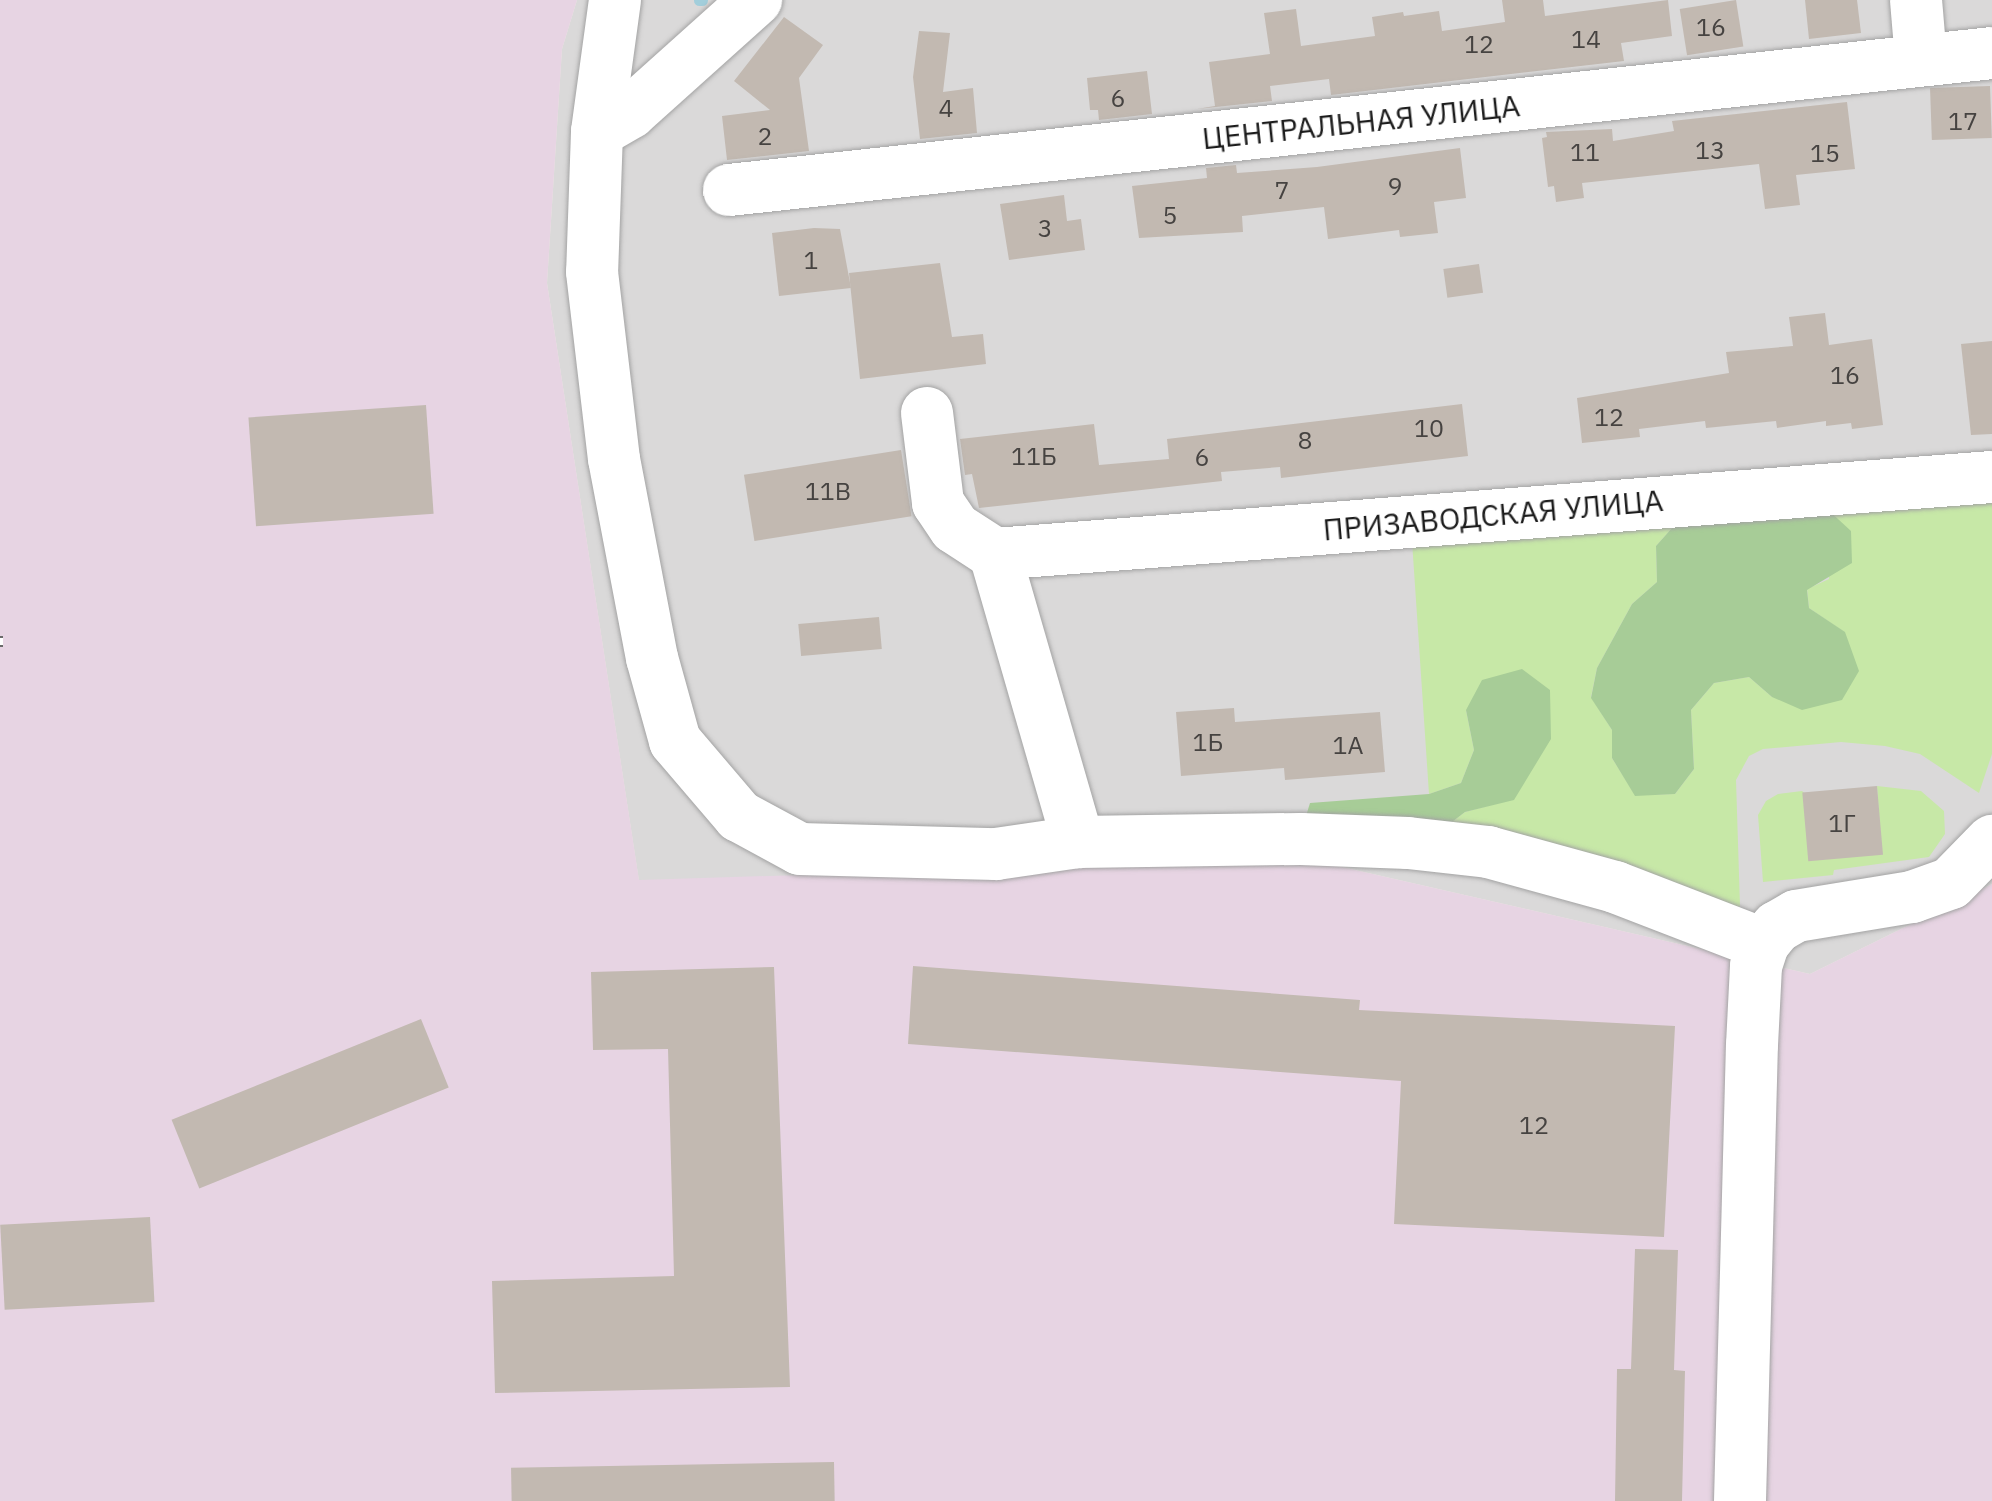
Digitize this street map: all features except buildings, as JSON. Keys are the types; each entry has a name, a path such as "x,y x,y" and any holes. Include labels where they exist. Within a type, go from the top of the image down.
{"street":[{"path":"615,0 597,132 592,272 614,459 652,658 675,741 738,816 800,849 996,854 1078,842 1301,839 1408,843 1488,852 1616,887 1763,944"},
{"path":"597,132 630,112 729,29 756,0"},
{"path":"1916,0 1921,60"},
{"name":"ЦЕНТРАЛЬНАЯ УЛИЦА","path":"729,190 1992,53"},
{"path":"927,413 938,503 955,528 995,554 1078,842"},
{"name":"ПРИЗАВОДСКАЯ УЛИЦА","path":"995,554 1992,478"},
{"path":"1740,1501 1752,1045 1756,966 1763,944 1777,927 1796,916 1912,898 1951,883 1992,841"}],"shaded area":[{"path":"0,0 577,0 562,49 547,283 639,880 1307,859 1810,974 1992,884 1992,1501 0,1501"},
{"path":"577,0 1992,0 1992,884 1810,974 1307,859 639,881 547,283 562,49"}],"green space":[{"path":"1992,499 1992,754 1979,793 1920,754 1885,746 1841,742 1763,749 1749,756 1736,780 1740,906 1725,918 1435,835 1465,812 1514,799 1466,710 1474,750 1461,783 1429,794 1412,541 1680,519 1656,546 1657,582 1632,604 1597,668 1591,697 1612,730 1612,758 1635,795 1675,794 1694,769 1691,710 1714,683 1749,677 1772,697 1844,632 1809,608 1807,589 1829,579 1825,507"},
{"path":"1825,507 1851,531 1852,563 1807,590 1809,608 1845,632 1859,671 1842,700 1802,710 1772,697 1749,677 1714,683 1691,710 1694,769 1675,794 1635,796 1612,758 1612,730 1591,698 1597,668 1632,604 1657,582 1656,546 1680,519"},
{"path":"1522,669 1550,690 1551,739 1514,800 1465,812 1435,835 1306,816 1310,803 1429,794 1461,783 1474,750 1466,710 1482,680"},
{"path":"1877,786 1921,791 1944,811 1945,834 1929,857 1834,870 1833,875 1763,882 1758,815 1766,801 1778,794 1802,791 1882,855"}]}
